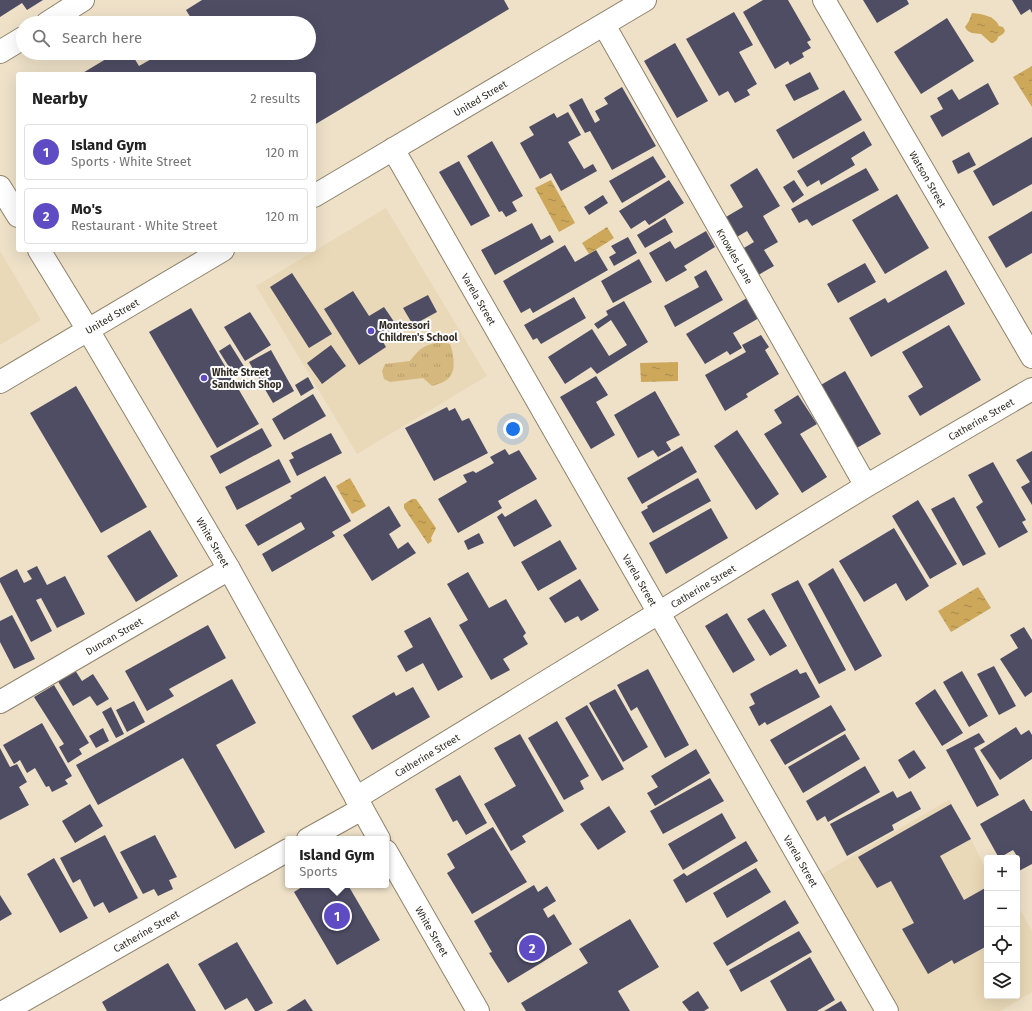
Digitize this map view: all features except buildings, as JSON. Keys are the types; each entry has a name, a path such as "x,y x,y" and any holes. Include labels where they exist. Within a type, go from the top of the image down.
{"street":[{"path":"58,16 83,0"},
{"name":"United Street","path":"316,195 645,0"},
{"name":"Watson Street","path":"824,0 1032,357"},
{"name":"Knowles Lane","path":"604,25 866,486"},
{"path":"0,52 16,42"},
{"name":"Varela Street","path":"393,150 887,1011"},
{"path":"0,187 16,213"},
{"name":"White Street","path":"40,252 229,569 377,836"},
{"name":"United Street","path":"0,382 221,252"},
{"name":"Catherine Street","path":"312,836 359,803 659,613 866,486 1032,389"},
{"name":"Duncan Street","path":"0,702 229,569"},
{"name":"Catherine Street","path":"4,1011 285,852"},
{"name":"White Street","path":"389,856 478,1011"}],"shaded area":[{"name":"Montessori Children's School","path":"386,208 487,376 357,454 256,286 313,252 316,252 316,250"},
{"path":"0,251 41,320 0,345"},
{"path":"950,799 951,805 984,865 984,999 1020,999 1020,909 1032,931 1032,992 1001,1011 894,1011 817,877"}],"green space":[{"path":"440,342 450,344 454,360 453,372 445,381 432,386 423,378 390,382 384,379 382,371 385,364 410,361 423,348 430,344"}],"water":[{"path":"972,13 992,18 999,26 1003,27 1005,31 993,43 981,34 970,32 965,27"},
{"path":"1032,66 1032,107 1013,77"},
{"path":"551,180 575,223 559,232 535,188"},
{"path":"607,227 614,238 589,254 582,243"},
{"path":"678,362 678,381 641,382 640,363"},
{"path":"350,478 366,506 352,514 336,486"},
{"path":"412,499 416,499 436,528 431,538 432,541 428,544 404,508 404,504"},
{"path":"978,587 991,608 951,632 938,611"}],"place":[{"name":"Montessori Children's School","path":"371,331"},
{"name":"White Street Sandwich Shop","path":"204,378"},
{"name":"Island Gym","path":"337,916"},
{"name":"Mo's","path":"532,948"}]}
